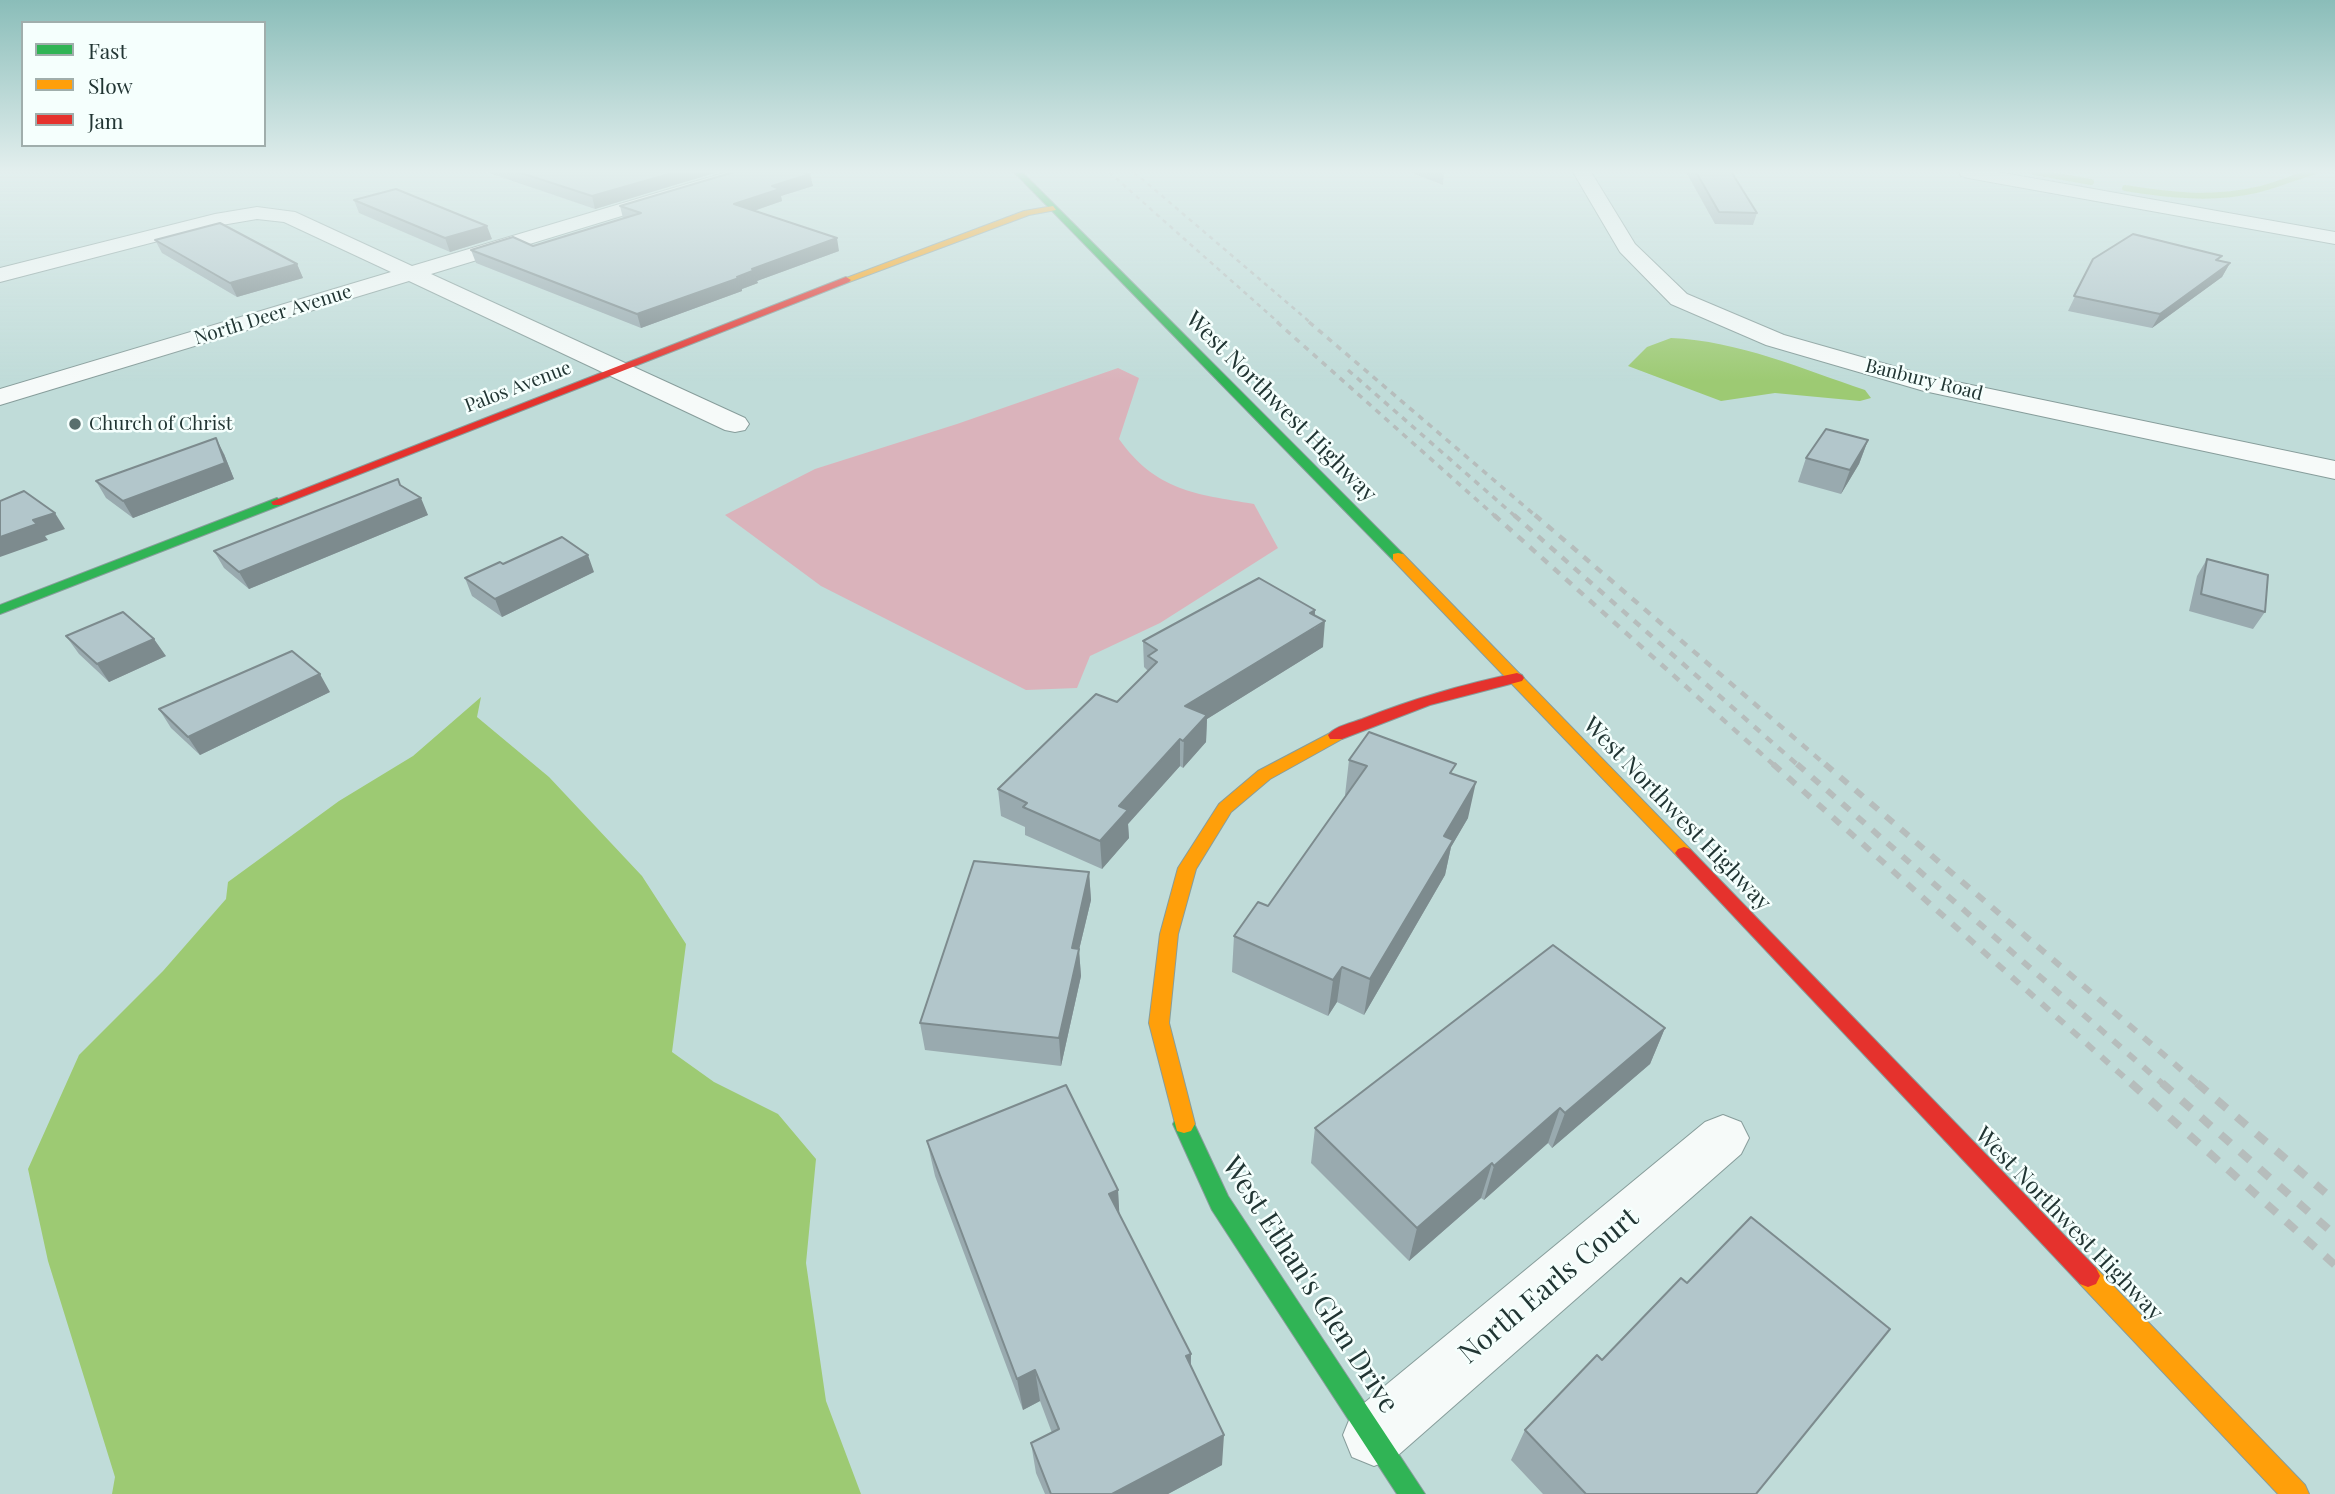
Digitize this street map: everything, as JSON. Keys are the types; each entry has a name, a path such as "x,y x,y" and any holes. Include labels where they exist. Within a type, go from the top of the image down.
{"street":[{"path":"0,275 130,242"},
{"path":"343,242 735,424"},
{"name":"North Deer Avenue","path":"0,397 517,242"},
{"name":"Palos Avenue","path":"0,610 946,242"},
{"name":"West Northwest Highway","path":"1086,242 1517,678 2296,1494"},
{"name":"Banbury Road","path":"1622,242 1679,299 1775,340 1924,383 2335,470"},
{"name":"West Ethan's Glen Drive","path":"1412,1494 1220,1203 1187,1135 1159,1023 1169,934 1187,869 1225,808 1264,775 1328,738 1383,715 1474,686 1517,678"},
{"name":"North Earls Court","path":"1374,1435 1723,1138"}],"shaded area":[{"path":"1671,338 1721,344 1770,357 1865,390 1871,398 1860,401 1775,393 1721,401 1628,366 1647,347"},
{"path":"1118,368 1139,378 1119,439 1133,456 1147,470 1178,487 1195,493 1254,504 1278,548 1160,623 1090,656 1077,688 1026,690 821,586 725,515 815,469 957,424"},
{"path":"481,697 477,717 549,777 642,876 686,944 672,1052 714,1082 778,1114 816,1159 806,1263 826,1401 861,1494 112,1494 115,1477 48,1261 28,1169 79,1055 163,971 226,899 228,882 339,801 413,756"}],"building":[{"path":"158,242 255,242 297,264 230,283"},
{"path":"498,242 523,242 533,246 547,242 827,242 752,269 755,270 737,277 739,278 637,314 471,250"},
{"path":"2121,242 2164,242 2222,256 2216,260 2230,263 2160,314 2074,296 2093,259"},
{"path":"1826,429 1868,440 1850,470 1806,458"},
{"path":"216,438 225,463 123,501 96,481"},
{"path":"398,479 400,485 421,498 239,572 214,551"},
{"path":"24,491 55,513 33,520 37,524 0,537 0,501"},
{"path":"562,537 588,555 495,599 465,578 500,562 503,564"},
{"path":"2207,559 2268,575 2265,612 2201,594"},
{"path":"1259,578 1315,610 1310,613 1325,621 1185,706 1207,715 1183,741 1180,739 1119,806 1128,810 1100,841 1023,807 1027,803 998,789 1096,694 1117,702 1157,662 1148,656 1157,650 1143,641"},
{"path":"123,612 154,639 97,664 66,636"},
{"path":"292,651 320,674 188,737 159,709"},
{"path":"1369,732 1456,764 1450,773 1476,782 1444,836 1453,840 1370,979 1342,967 1333,980 1234,936 1258,902 1268,906 1367,766 1349,760"},
{"path":"974,861 1089,872 1072,948 1079,949 1059,1038 920,1023"},
{"path":"1553,945 1665,1028 1565,1113 1560,1108 1417,1228 1315,1128"},
{"path":"1066,1085 1118,1190 1109,1194 1191,1354 1186,1356 1224,1435 1112,1494 1051,1494 1031,1443 1059,1429 1035,1370 1017,1379 927,1141"},
{"path":"1751,1217 1890,1329 1756,1494 1586,1494 1525,1430 1597,1355 1602,1360 1681,1278 1687,1283"}],"railway":[{"path":"1187,242 1279,323"},
{"path":"1216,242 1311,323"},
{"path":"1277,322 1496,517"},
{"path":"1309,322 1537,517"},
{"path":"1348,370 1516,517"},
{"path":"1494,515 1775,766"},
{"path":"1514,515 1799,766"},
{"path":"1535,515 1827,766"},
{"path":"1773,764 2133,1085"},
{"path":"1797,764 2164,1085"},
{"path":"1825,764 2199,1085"},
{"path":"2131,1083 2335,1265"},
{"path":"2162,1083 2335,1235"},
{"path":"2197,1083 2335,1201"}],"traffic: fast":[{"path":"1087,242 1398,557"},
{"path":"0,610 277,502"},
{"path":"1184,1124 1220,1203 1412,1494"}],"traffic: slow":[{"path":"846,280 949,242"},
{"path":"1398,557 1684,853"},
{"path":"1184,1124 1159,1023 1169,934 1187,868 1225,808 1264,775 1336,735"},
{"path":"2088,1276 2296,1494"}],"traffic: jam":[{"path":"277,502 846,280"},
{"path":"1336,735 1425,702 1470,688 1517,678"},
{"path":"1684,853 2088,1276"}],"place":[{"name":"Church of Christ","path":"75,424"}]}
